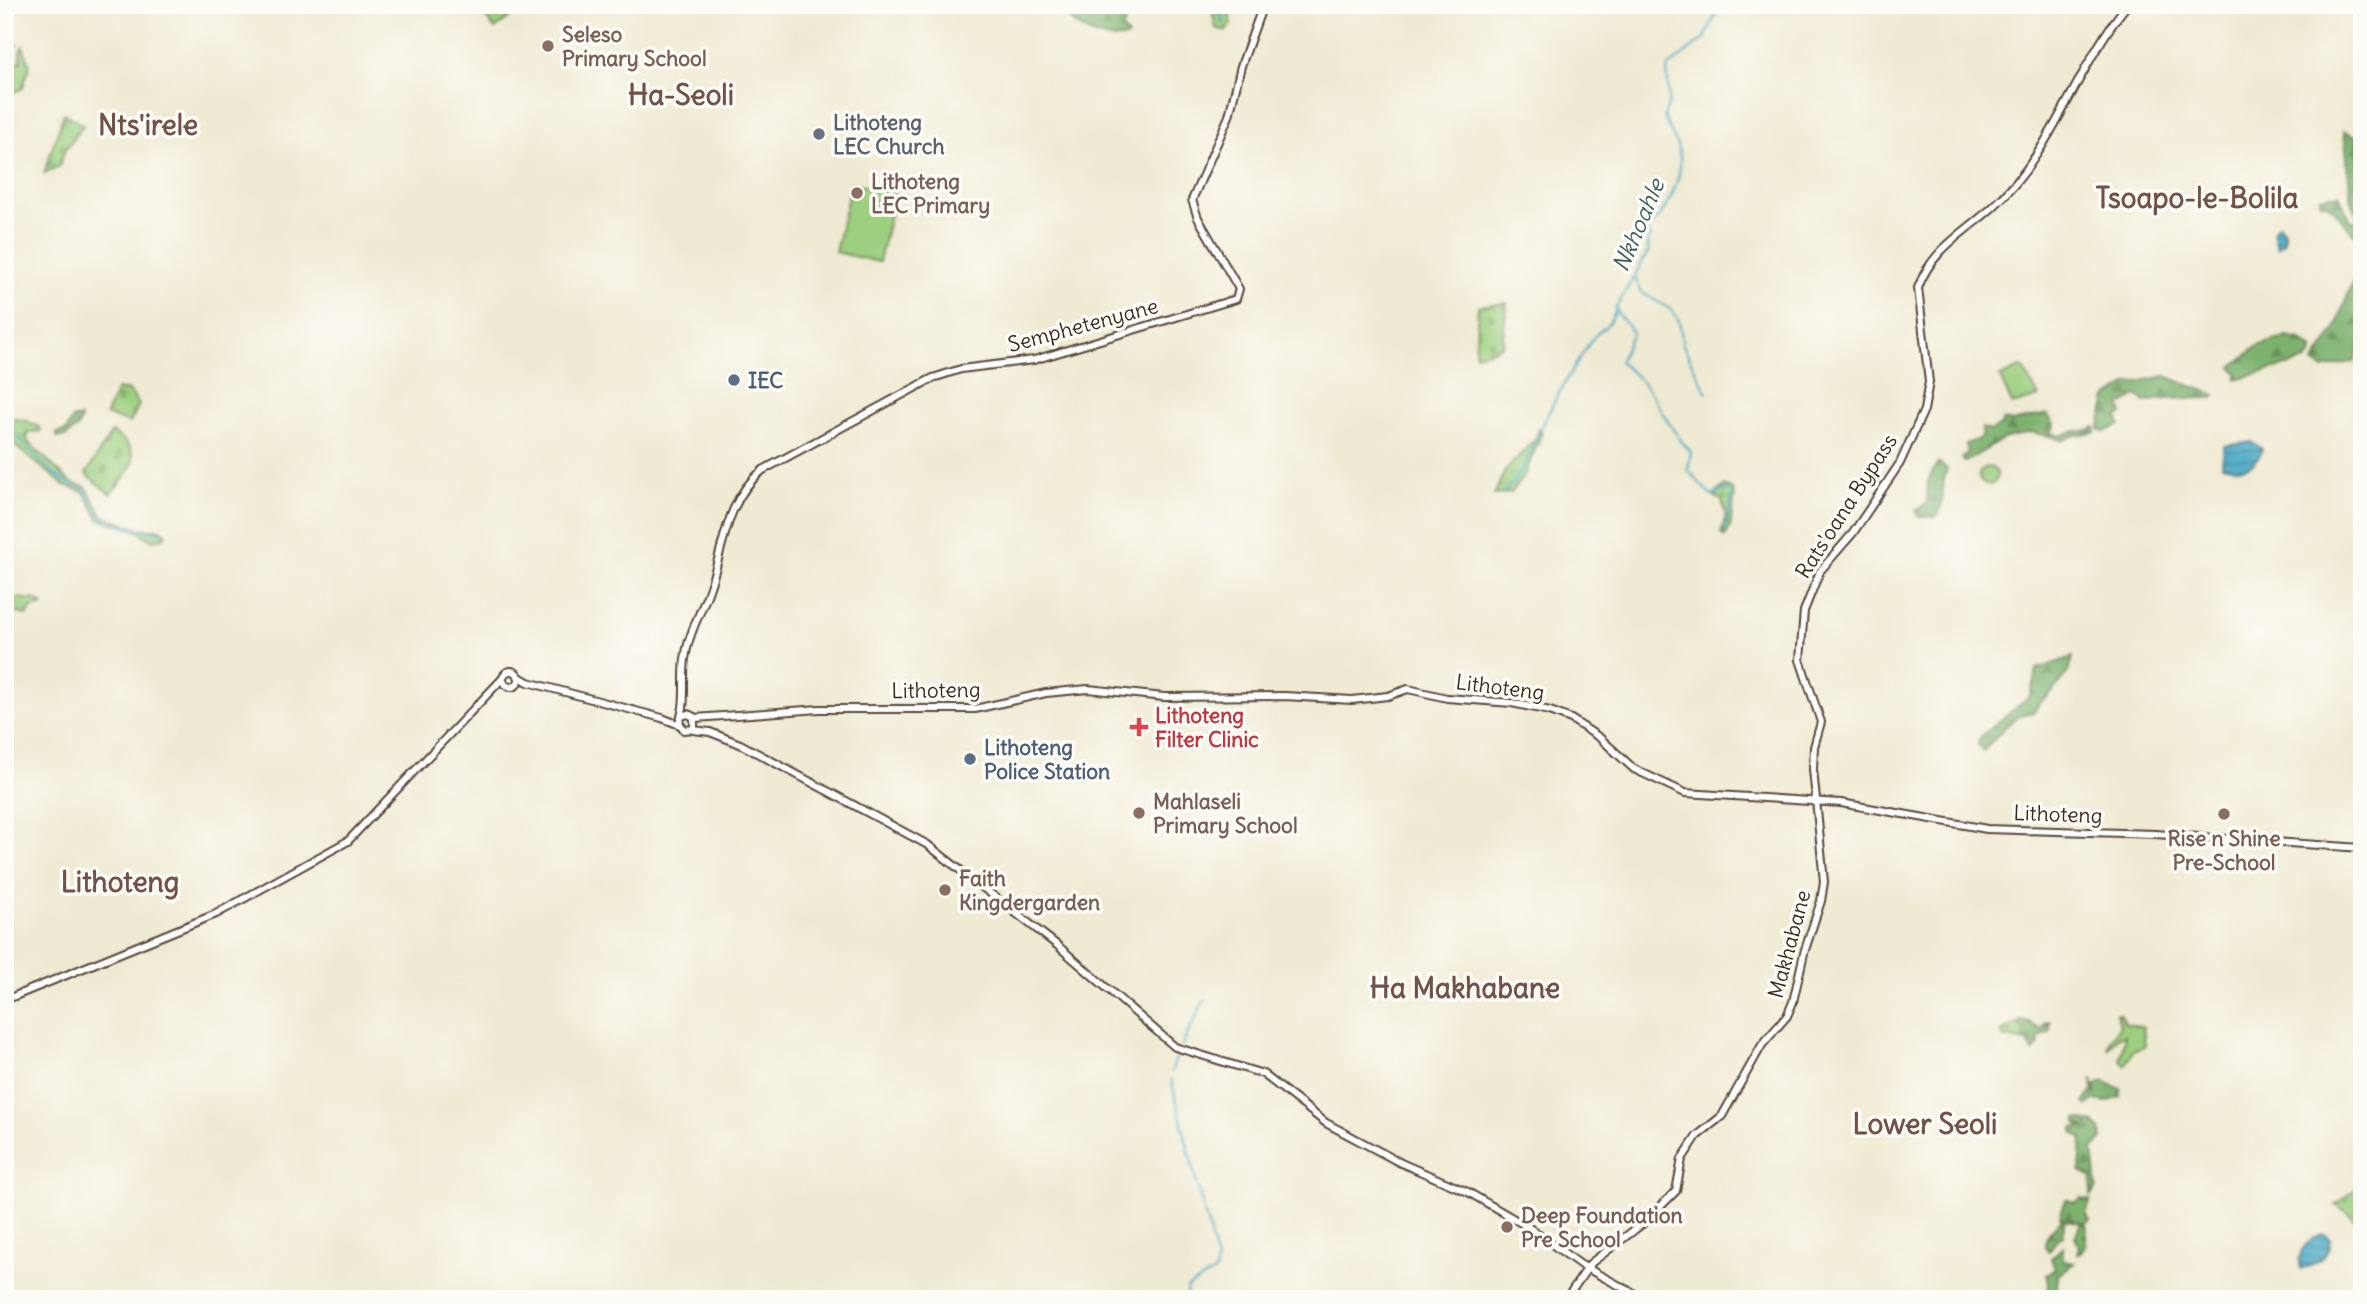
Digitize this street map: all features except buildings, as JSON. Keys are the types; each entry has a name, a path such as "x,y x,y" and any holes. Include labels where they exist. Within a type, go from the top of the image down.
{"main road":[{"name":"Semphetenyane","path":"683,700 686,652 711,585 726,527 746,486 763,470 933,378 961,369 1034,360 1236,299 1239,289 1198,218 1192,200 1229,116 1244,57 1263,5"},
{"name":"Rats'oana Bypass","path":"1815,802 1814,747 1821,722 1800,660 1804,611 1820,571 1853,533 1900,463 1924,410 1929,382 1918,288 1923,274 1940,249 1994,206 2023,172 2045,140 2102,40 2127,5"},
{"path":"5,1000 216,914 348,841 490,695 509,671 528,682 662,718 684,730 710,732 740,744 928,845 1057,944 1175,1047 1197,1056 1263,1074 1326,1122 1401,1163 1468,1192 1509,1215 1588,1269 1644,1299"},
{"path":"517,685 518,676"},
{"path":"502,679 508,687"},
{"path":"490,695 528,682"},
{"name":"Lithoteng","path":"662,718 820,709 975,709 1046,694 1088,689 1176,698 1285,696 1352,700 1379,698 1408,689 1447,698 1513,703 1549,710 1572,719 1600,738 1634,769 1685,793 1877,809 1987,829 2155,834 2362,848"},
{"path":"680,726 683,700"},
{"path":"683,700 694,718 710,732"},
{"path":"692,730 694,718"},
{"name":"Makhabane","path":"1566,1299 1588,1269 1669,1200 1676,1191 1686,1152 1698,1136 1722,1116 1762,1045 1787,1016 1821,901 1821,847 1815,802"}],"green space":[{"path":"5,5 12,36 17,45 13,49 5,44"},
{"path":"477,5 525,5 495,29"},
{"path":"1097,5 1125,5 1119,13 1127,19 1122,29 1128,36 1111,39 1094,35 1078,26 1064,12 1071,9 1090,20"},
{"path":"1211,5 1226,5 1232,24 1226,31 1216,28"},
{"path":"23,46 30,66 23,88 5,96 5,66 21,62 20,52"},
{"path":"64,113 83,125 65,150 59,166 44,173"},
{"path":"2344,131 2358,137 2362,230 2358,237 2335,210 2320,202 2320,197 2339,194 2349,219 2355,222 2358,218 2351,198"},
{"path":"851,183 895,193 879,262 835,252"},
{"path":"2354,278 2362,278 2362,334 2355,361 2323,369 2314,362 2335,330"},
{"path":"1507,303 1502,345 1475,354 1478,306"},
{"path":"2287,337 2301,340 2312,349 2311,356 2306,361 2236,379 2238,373 2232,367 2258,346"},
{"path":"2022,367 2039,397 2012,405 2000,377"},
{"path":"2166,376 2215,395 2213,398 2146,402 2137,396 2120,405 2123,414 2117,418 2120,425 2105,432 2099,429 2107,398 2128,384"},
{"path":"117,389 129,391 139,405 130,423 106,415"},
{"path":"2047,414 2055,425 2049,436 2030,432 2003,439 1965,462 1962,459 1968,452 1966,444 1981,438 1982,428 1990,431 2001,426 2003,420 2012,422"},
{"path":"5,417 27,421 40,428 41,431 28,433 27,441 71,483 86,487 103,516 140,529 161,529 166,533 164,538 152,540 135,530 99,519 84,492 64,485 13,444 5,434"},
{"path":"73,418 81,418 78,427 65,437 57,437 57,433 66,431"},
{"path":"2095,427 2096,432 2072,436 2062,441 2051,436 2052,433 2061,436"},
{"path":"1539,429 1542,433 1525,474 1511,493 1494,495 1505,471 1536,438"},
{"path":"112,432 130,447 133,462 110,494 86,474"},
{"path":"1938,462 1947,469 1939,512 1935,517 1919,516 1916,511 1927,503 1928,481"},
{"path":"1988,467 1994,470 1997,476 1994,482 1988,485 1982,482 1979,476 1982,470"},
{"path":"1724,486 1733,490 1735,495 1730,527 1725,537 1721,534 1726,515 1722,500 1713,496"},
{"path":"5,597 37,600 43,605 31,608 28,615 9,612 5,616"},
{"path":"2073,657 2062,681 2033,712 2011,722 1983,751 1978,745 1980,737 2030,696 2037,669"},
{"path":"2117,1013 2121,1014 2125,1024 2143,1027 2145,1046 2133,1051 2125,1065 2120,1060 2125,1035 2117,1037 2108,1050 2110,1039 2120,1026"},
{"path":"2022,1020 2042,1030 2045,1023 2050,1021 2050,1032 2038,1038 2039,1044 2033,1052 2017,1023"},
{"path":"2017,1023 2024,1030 2025,1042 2003,1037 2001,1032"},
{"path":"2092,1078 2096,1096 2096,1085 2103,1081 2121,1089 2120,1097 2107,1102 2094,1100 2087,1106 2084,1103 2093,1091"},
{"path":"2077,1119 2093,1122 2101,1130 2102,1139 2093,1150 2097,1188 2091,1196 2092,1177 2080,1171 2082,1138 2073,1132 2074,1128 2085,1127 2077,1124"},
{"path":"2362,1184 2362,1224 2336,1204"},
{"path":"2081,1198 2091,1200 2086,1213 2090,1220 2087,1223 2064,1220 2063,1236 2057,1239 2049,1251 2045,1245 2047,1235 2062,1219 2060,1216 2066,1199 2075,1203"},
{"path":"2081,1222 2087,1226 2086,1242 2077,1254 2079,1246 2075,1237"},
{"path":"2063,1247 2063,1261 2074,1263 2058,1275 2056,1299 2046,1299 2049,1286 2046,1275 2055,1269 2051,1258"}],"water":[{"path":"2278,224 2284,231 2284,242 2277,248 2273,231"},
{"path":"2252,442 2262,449 2252,465 2235,468 2222,465 2224,446"},
{"path":"2321,1234 2326,1234 2330,1240 2327,1250 2316,1263 2301,1269 2301,1252"}],"waterway":[{"path":"1216,5 1224,24"},
{"name":"Nkhoahle","path":"1720,5 1705,38 1667,68 1669,103 1664,116 1679,152 1677,182 1662,213 1649,228 1648,252 1616,308 1633,332 1619,362 1644,384 1691,452 1688,470 1711,496 1726,489 1733,494 1724,534"},
{"path":"1635,278 1641,292 1670,309 1679,320 1683,345 1707,393"},
{"path":"1503,493 1523,467 1551,408 1573,370 1616,309"},
{"path":"5,423 51,471 83,488 102,517 127,527 161,532"},
{"path":"1182,1045 1205,999"},
{"path":"1171,1072 1178,1054"},
{"path":"1171,1079 1197,1184"},
{"path":"1185,1299 1188,1287 1215,1272 1217,1261 1198,1188"},
{"path":"1763,1299 1768,1295"}],"place":[{"name":"Seleso Primary School","path":"548,46"},
{"name":"Lithoteng LEC Church","path":"819,134"},
{"name":"Lithoteng LEC Primary","path":"857,193"},
{"name":"IEC","path":"734,380"},
{"name":"Lithoteng Filter Clinic","path":"1139,727"},
{"name":"Lithoteng Police Station","path":"970,759"},
{"name":"Mahlaseli Primary School","path":"1139,813"},
{"name":"Rise n Shine Pre-School","path":"2224,814"},
{"name":"Faith Kingdergarden","path":"945,890"},
{"name":"Deep Foundation Pre School","path":"1507,1227"}],"district":[{"name":"Ha-Seoli","path":"681,95"},
{"name":"Nts'irele","path":"148,125"},
{"name":"Tsoapo-le-Bolila","path":"2197,198"},
{"name":"Lithoteng","path":"120,882"},
{"name":"Ha Makhabane","path":"1465,988"},
{"name":"Lower Seoli","path":"1925,1124"}]}
